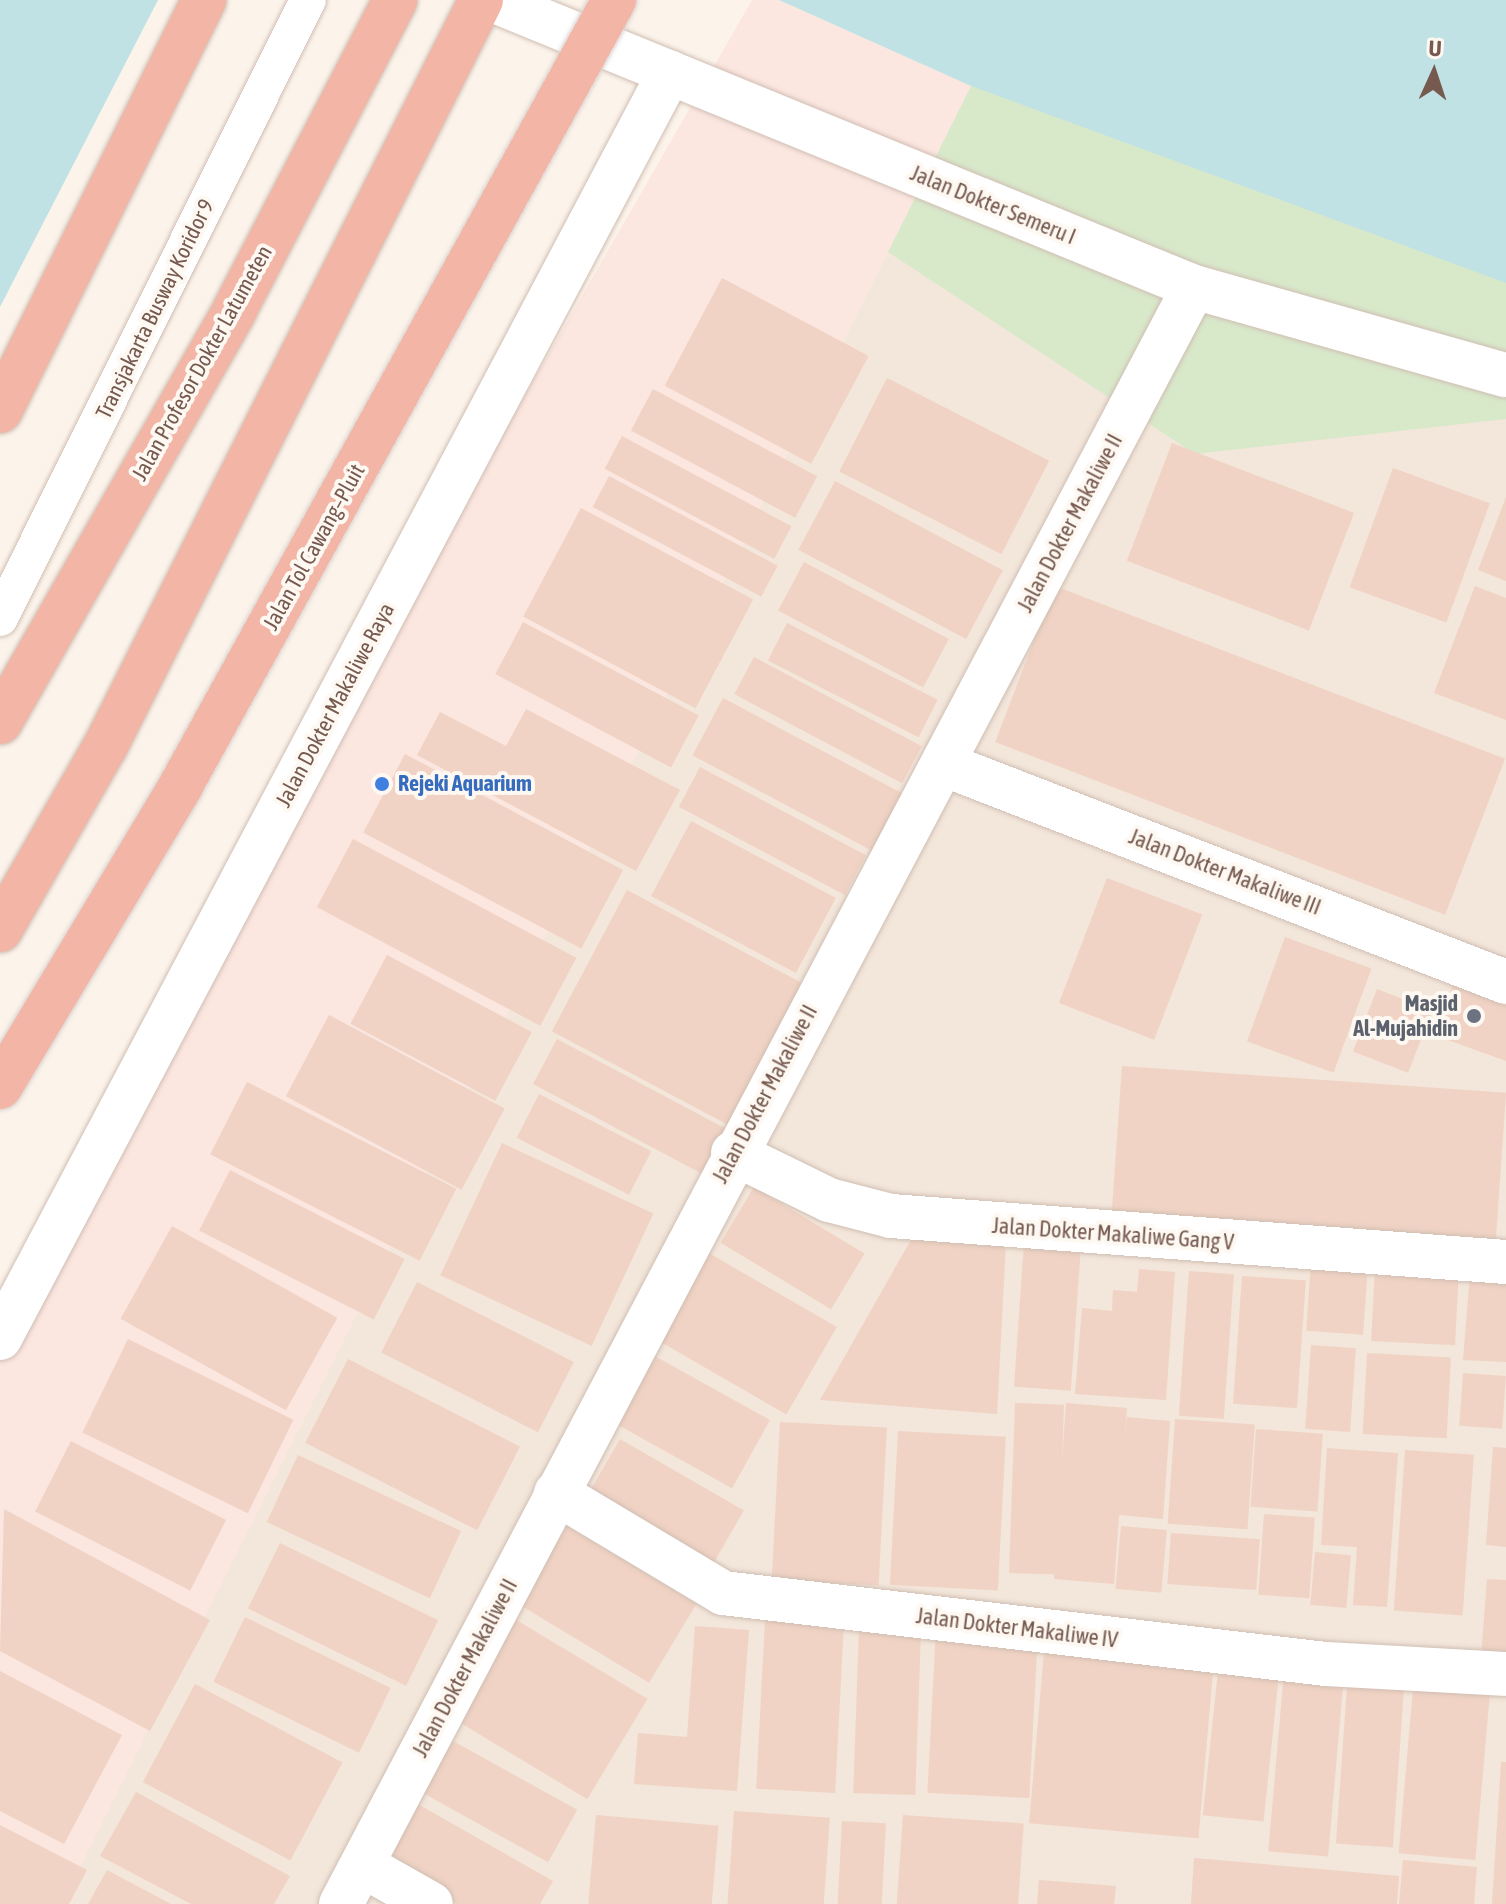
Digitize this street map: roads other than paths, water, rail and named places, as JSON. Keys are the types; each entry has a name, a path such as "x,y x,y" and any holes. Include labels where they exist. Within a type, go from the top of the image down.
{"highway":[{"path":"0,411 204,0"},
{"name":"Jalan Profesor Dokter Latumeten","path":"0,722 234,311 395,0"},
{"path":"0,930 105,747 481,0"},
{"name":"Jalan Tol Cawang–Pluit","path":"0,1087 180,787 614,0"}],"street":[{"name":"Jalan Dokter Semeru I","path":"492,0 1194,287 1506,375"},
{"name":"Jalan Dokter Makaliwe Raya","path":"0,1338 670,72"},
{"name":"Jalan Dokter Makaliwe II","path":"341,1904 733,1153 943,764 1194,287"},
{"name":"Jalan Dokter Makaliwe III","path":"943,764 1506,982"},
{"name":"Jalan Dokter Makaliwe Gang V","path":"733,1153 829,1200 891,1216 1506,1262"},
{"name":"Jalan Dokter Makaliwe IV","path":"556,1493 723,1593 1326,1664 1506,1674"},
{"path":"362,1865 431,1904"}],"lane":[{"name":"Transjakarta Busway Koridor 9","path":"0,618 308,0"}],"water":[{"path":"0,0 158,0 0,307"},
{"path":"779,0 1506,0 1506,283 971,86"}],"place":[{"name":"Rejeki Aquarium","path":"382,784"},
{"name":"Masjid Al-Mujahidin","path":"1474,1016"}]}
